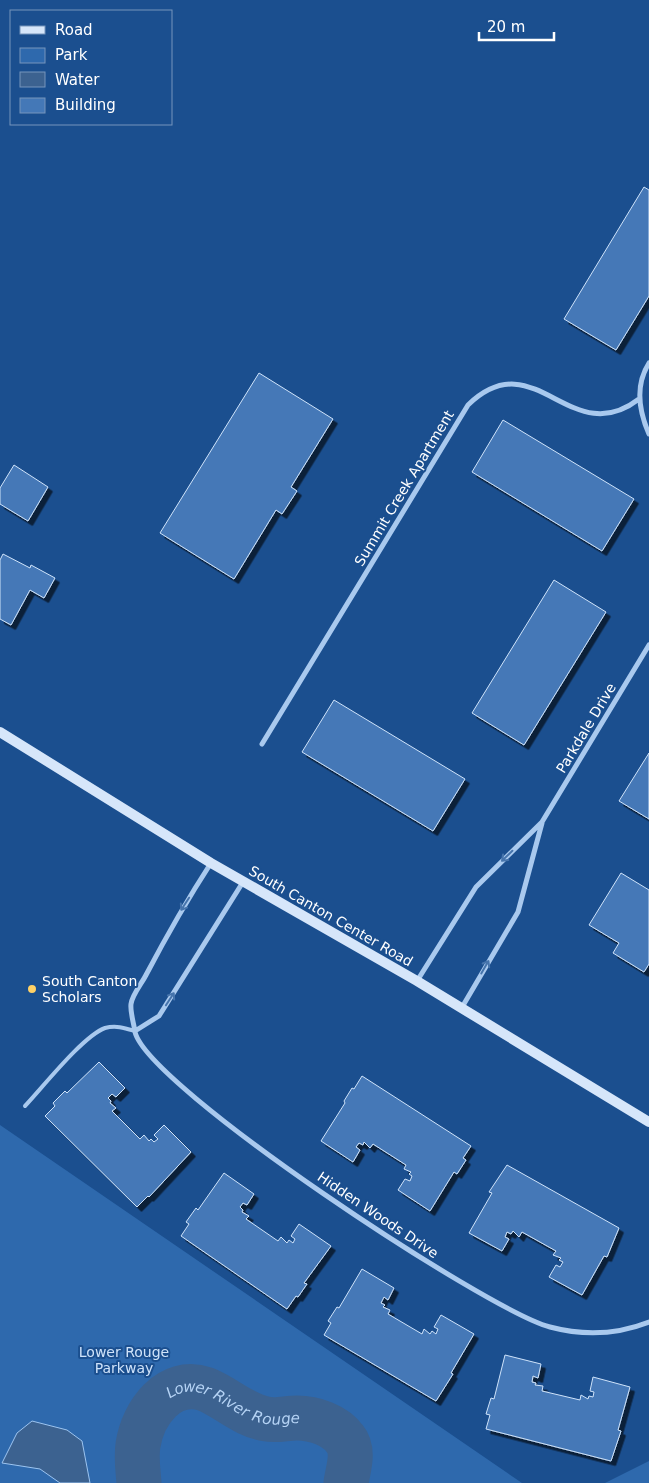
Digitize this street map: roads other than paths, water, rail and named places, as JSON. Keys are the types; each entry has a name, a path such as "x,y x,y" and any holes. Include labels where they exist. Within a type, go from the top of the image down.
{"main road":[{"name":"South Canton Center Road","path":"0,732 211,863 417,981 649,1122"}],"street":[{"path":"649,363 640,385 639,399 642,418 649,434"},
{"name":"Summit Creek Apartment","path":"262,744 468,405 480,393 494,386 510,383 526,385 588,414 607,416 626,410 639,399"},
{"name":"Parkdale Drive","path":"417,981 476,887 542,822 649,645"},
{"name":"Parkdale Drive","path":"461,1009 518,912 542,822"},
{"name":"Hidden Woods Drive","path":"211,863 179,914 131,1003 138,1041 190,1094 270,1156 424,1260 517,1314 549,1327 590,1333 617,1332 649,1322"},
{"path":"135,1032 159,1016 243,882"}],"lane":[{"path":"25,1106 83,1044 104,1029 118,1026 135,1032"}],"water":[{"path":"32,1421 67,1430 82,1441 90,1483 60,1483 40,1469 2,1463 17,1433"}],"waterway":[{"name":"Lower River Rouge","path":"139,1483 137,1450 141,1433 152,1410 169,1393 180,1388 192,1387 213,1392 259,1417 274,1420 310,1419 330,1426 341,1434 350,1449 346,1483"}],"place":[{"name":"South Canton Scholars","path":"32,989"}],"park label":[{"name":"Lower Rouge Parkway","path":"124,1360"}]}
